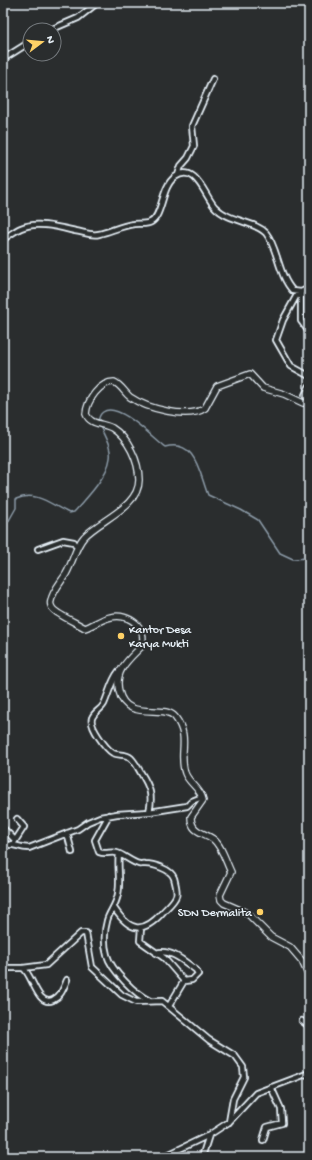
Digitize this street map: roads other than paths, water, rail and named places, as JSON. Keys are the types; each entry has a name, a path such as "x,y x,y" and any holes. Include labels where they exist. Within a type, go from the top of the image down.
{"street":[{"path":"62,25 78,18 97,3"},
{"path":"3,59 22,47"},
{"path":"3,239 22,228 34,225 50,226 92,234 136,223 149,224 156,218 168,186 178,175 181,166 188,158 194,146 192,126 213,80"},
{"path":"178,175 186,174 198,180 217,209 238,221 256,226 267,234 282,273 291,288 299,293"},
{"path":"309,288 299,293 283,320 276,340 291,366 309,376"},
{"path":"299,293 301,321 309,332"},
{"path":"149,812 152,801 151,792 137,766 129,756 114,753 110,750 99,737 92,723 93,716 103,706 110,685 119,671 143,643 141,629 136,623 125,618 112,616 84,628 55,611 51,604 52,597 72,562 77,547 91,530 127,504 135,495 138,487 138,470 133,453 115,431 88,418 87,406 100,387 111,382 118,384 130,397 158,409 176,413 201,411 208,404 217,386 250,374 263,388 284,394 303,403 309,403 305,395 309,387"},
{"path":"38,549 63,540 74,542 77,547"},
{"path":"119,671 118,691 126,705 148,712 171,713 175,717 185,741 183,758 185,773 189,780 198,788 202,797 201,804 192,815 191,819 196,830 216,842 231,872 220,894 222,902 247,913 271,937 290,947 302,961 309,977"},
{"path":"3,828 14,842 29,848 78,829 88,822 100,817 187,806 191,802 202,797"},
{"path":"109,815 96,838 95,843 100,853 114,852 139,864 145,864 166,870 174,877 176,896 151,924 141,928 131,926 125,922 114,908"},
{"path":"3,845 14,842 24,827 17,819"},
{"path":"67,833 72,852"},
{"path":"119,854 119,892 114,908 107,921 107,955 110,963 127,983 142,997 150,1001"},
{"path":"141,928 140,941 164,958 184,981"},
{"path":"3,968 23,968 46,965 81,933 84,932 86,934 92,967 131,1001 162,1001 196,1030 235,1056 241,1062 244,1077 233,1099 229,1122"},
{"path":"156,953 164,952 174,955 196,970 198,974 194,979 184,981 169,1006"},
{"path":"23,968 31,978 40,997 45,1001 50,1001 60,996 67,980"},
{"path":"302,1021 309,1026"},
{"path":"163,1157 209,1135 229,1122 239,1113 252,1096 271,1087 309,1073"},
{"path":"263,1140 267,1127 282,1123 281,1109 271,1087"},
{"path":"202,1157 209,1135"}],"waterway":[{"path":"99,423 99,417 103,412 109,410 117,412 135,422 165,447 175,446 184,448 195,459 208,495 241,510 258,520 280,553 293,559 309,558"},
{"path":"3,531 16,508 16,499 31,496 37,497 69,513 74,512 79,507 101,480 110,458 110,450 100,426"}],"place":[{"name":"Kantor Desa Karya Mukti","path":"121,636"},
{"name":"SDN Dermalita","path":"260,912"}]}
